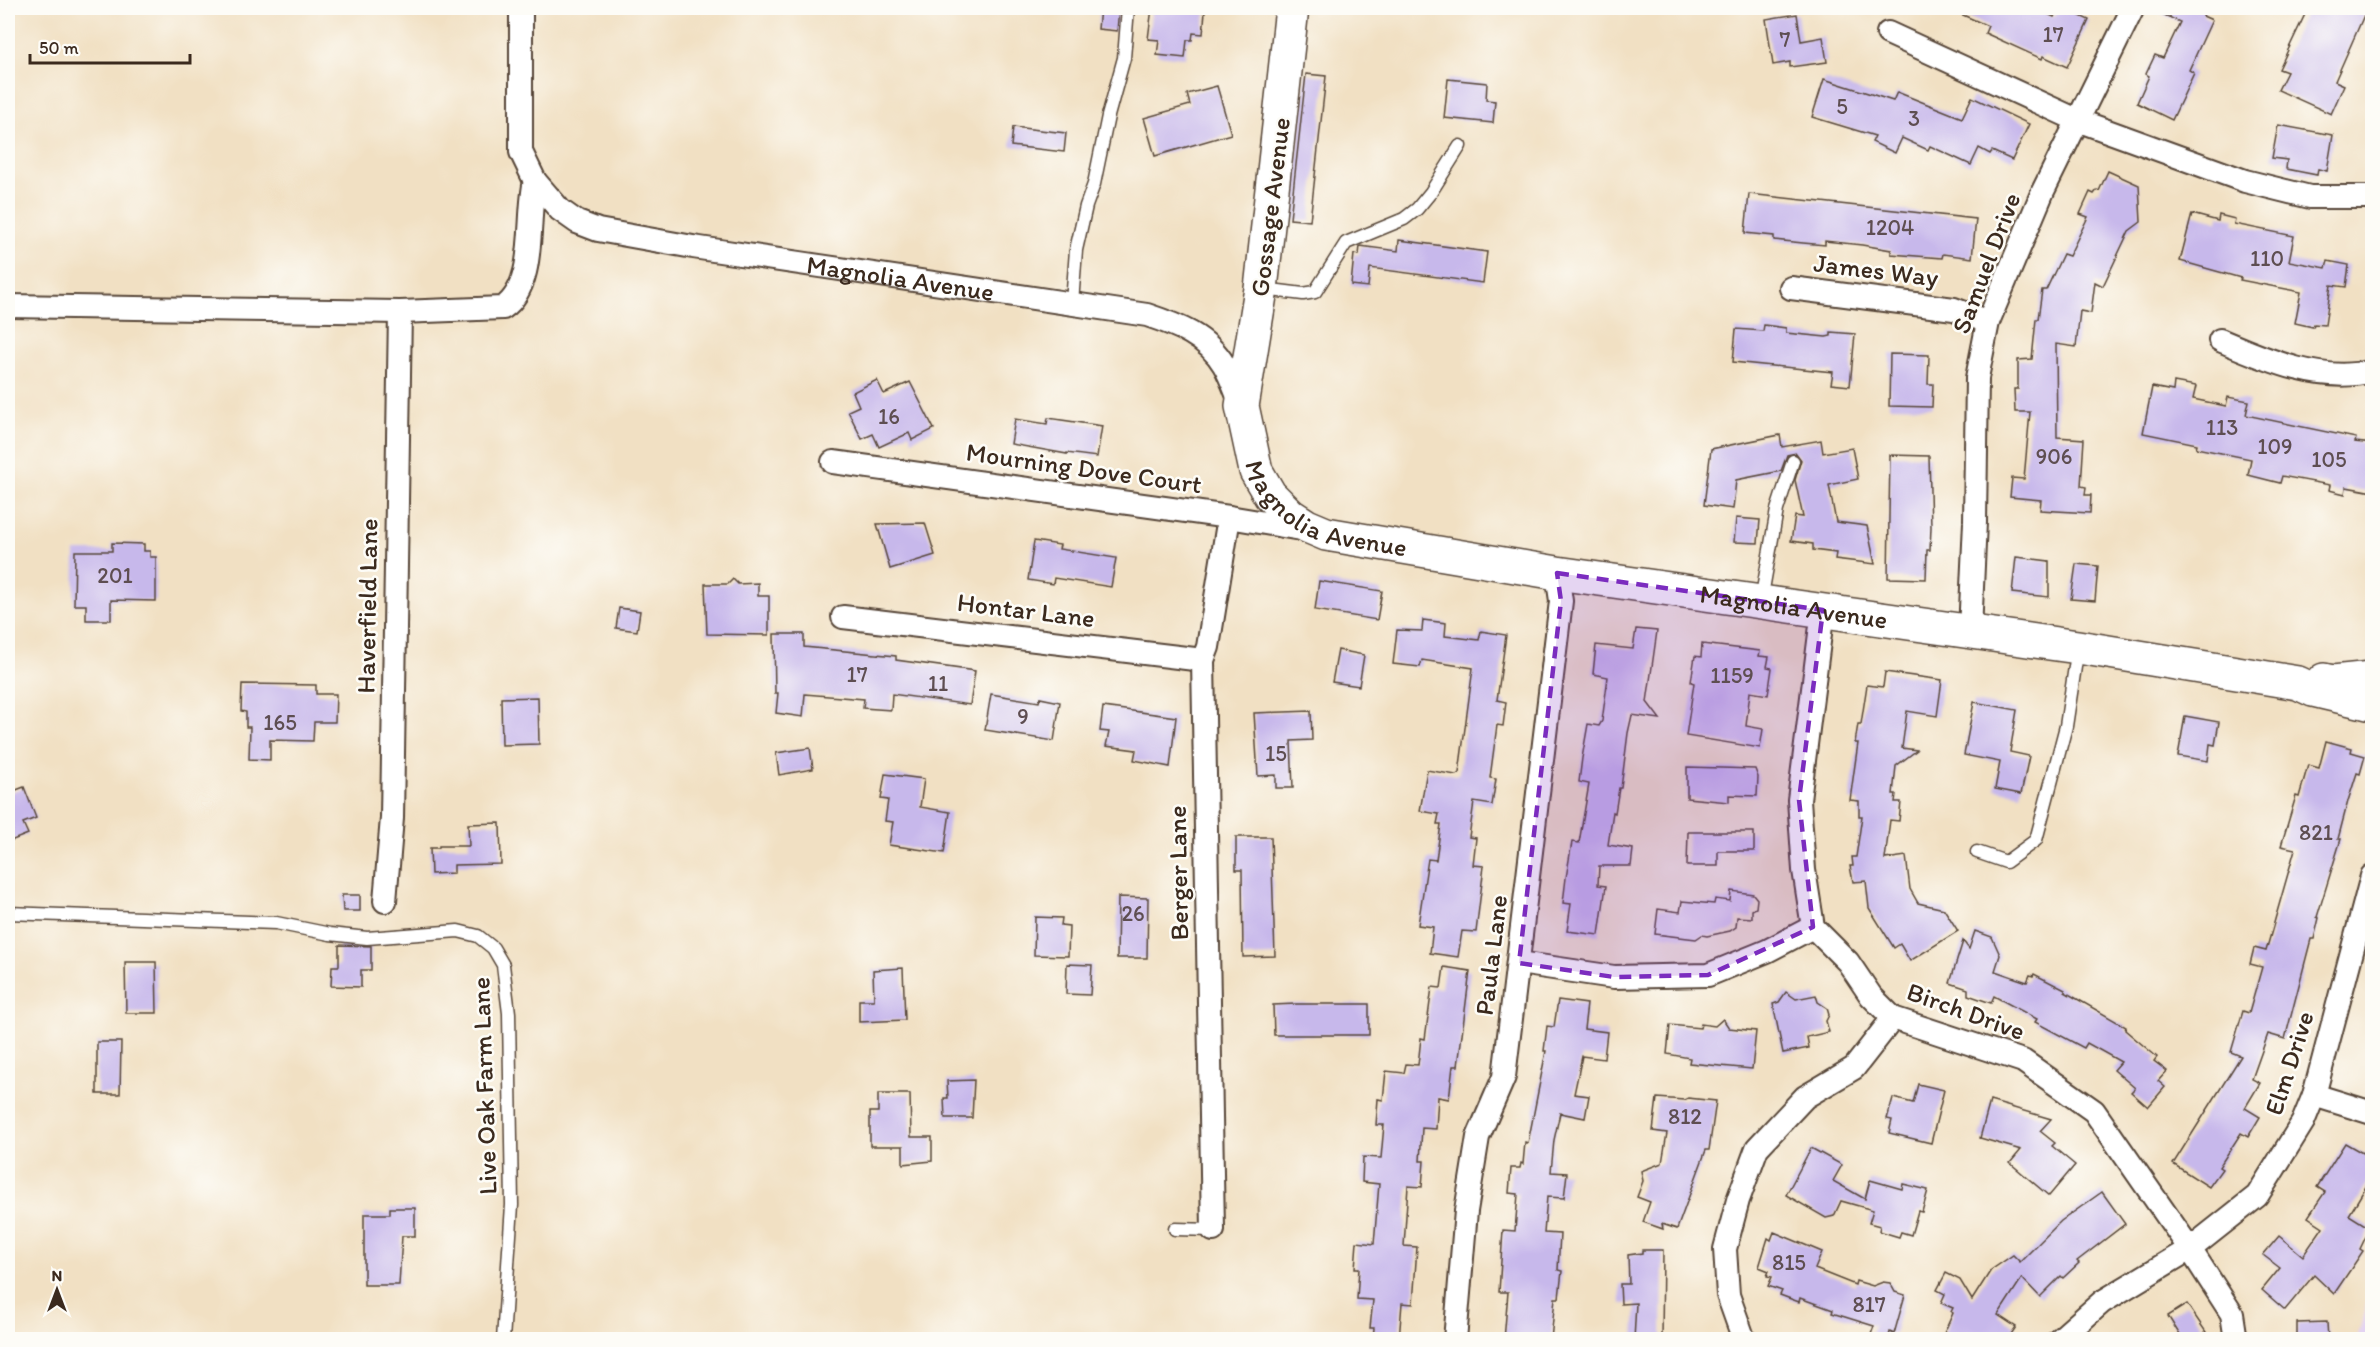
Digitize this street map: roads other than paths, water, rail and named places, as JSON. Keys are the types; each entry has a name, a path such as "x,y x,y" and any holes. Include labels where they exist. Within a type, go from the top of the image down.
{"street":[{"name":"Magnolia Avenue","path":"521,8 521,152 535,181 560,210 577,222 598,230 693,247 1147,315 1180,326 1207,344 1224,364 1242,406 1256,471 1270,495 1290,515 1306,526 1326,534 1557,573 2078,647 2298,683 2313,690 2373,704"},
{"name":"Gossage Avenue","path":"1242,406 1262,289 1292,8"},
{"name":"Samuel Drive","path":"1970,632 1975,522 1977,378 1988,321 2043,191 2133,8"},
{"path":"1888,33 2077,120 2245,182 2310,197 2373,197"},
{"path":"8,306 400,312 503,308 513,301 525,267 531,227 531,198 535,181"},
{"name":"James Way","path":"1791,288 1954,309 1988,321"},
{"name":"Haverfield Lane","path":"385,901 392,818 400,312"},
{"path":"2220,340 2261,357 2308,371 2355,376 2373,371"},
{"name":"Mourning Dove Court","path":"833,462 1229,517 1326,534"},
{"name":"Berger Lane","path":"1213,1230 1203,660 1208,647 1229,517"},
{"name":"Paula Lane","path":"1455,1340 1466,1211 1478,1137 1504,1077 1561,601 1557,573"},
{"path":"1519,963 1614,977 1708,975 1767,951 1813,927 1804,870 1799,800 1823,610"},
{"name":"Hontar Lane","path":"843,617 1203,660"},
{"name":"Magnolia Avenue","path":"2298,683 2317,679 2333,682 2373,678"},
{"name":"Elm Drive","path":"2059,1340 2102,1302 2190,1249 2257,1196 2303,1122 2314,1095 2373,876"},
{"name":"Birch Drive","path":"1813,927 1848,962 1871,996 1893,1018 2023,1061 2094,1111 2190,1249 2232,1314 2236,1340"},
{"path":"1744,1340 1728,1295 1725,1249 1738,1200 1757,1148 1805,1097 1854,1068 1893,1018"},
{"path":"2314,1095 2373,1113"}],"lane":[{"path":"1072,303 1076,250 1083,217 1094,184 1107,116 1124,58 1128,8"},
{"path":"1262,289 1304,294 1315,292 1346,243 1404,219 1417,209 1431,192 1460,146"},
{"path":"1760,602 1777,510 1793,461"},
{"path":"1977,852 2006,862 2036,840 2066,726 2078,647"},
{"name":"Live Oak Farm Lane","path":"8,913 276,923 330,934 367,938 458,931 478,936 493,948 503,965 509,1013 512,1195 503,1340"},
{"path":"1175,1229 1213,1230"}]}
